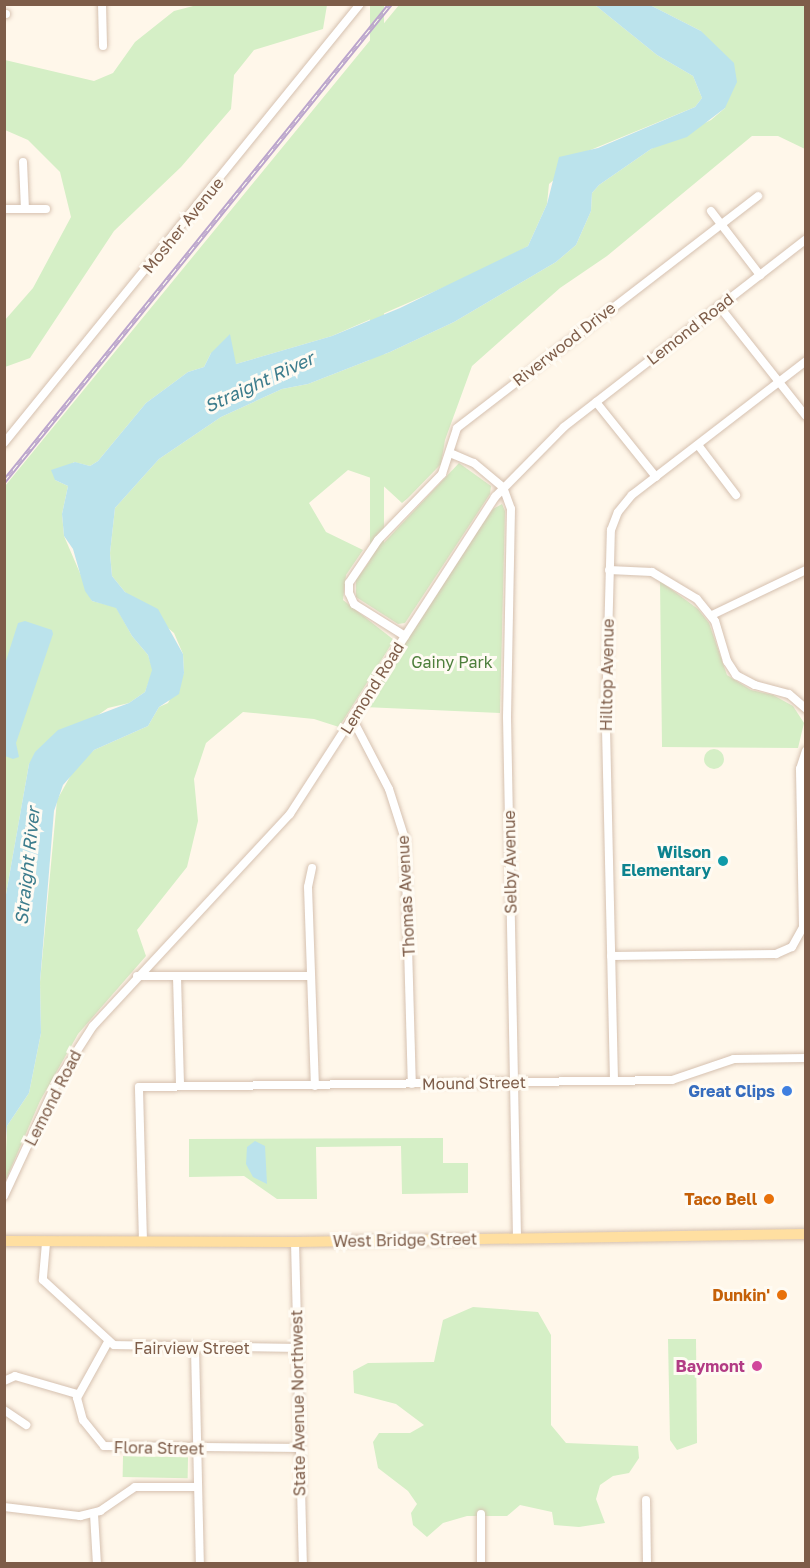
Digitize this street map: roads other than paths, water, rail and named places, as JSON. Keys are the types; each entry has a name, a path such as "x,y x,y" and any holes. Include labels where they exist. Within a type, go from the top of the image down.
{"main road":[{"name":"West Bridge Street","path":"4,1241 46,1243 295,1242 806,1234"}],"street":[{"path":"102,4 103,46"},
{"name":"Mosher Avenue","path":"4,443 360,4"},
{"path":"23,162 25,209"},
{"name":"Riverwood Drive","path":"405,636 354,604 349,593 349,583 378,540 442,474 462,423 692,244 758,196"},
{"path":"4,209 46,209"},
{"path":"711,212 760,275"},
{"name":"Lemond Road","path":"4,1196 73,1055 137,976 265,844 306,791 503,487 542,446 806,239"},
{"path":"719,306 806,416"},
{"name":"Hilltop Avenue","path":"614,1081 606,717 610,538 618,512 656,477 806,361"},
{"path":"596,402 656,477"},
{"path":"698,445 736,495"},
{"path":"450,453 474,463 503,487"},
{"name":"Selby Avenue","path":"503,487 511,509 507,717 518,1238"},
{"path":"609,570 642,570 662,576 697,599 712,615 727,661 736,675 755,685 789,694 806,709"},
{"path":"712,615 736,600 806,570"},
{"name":"Thomas Avenue","path":"352,718 389,789 405,839 412,1084"},
{"path":"611,956 776,954 797,941 803,922 800,769 806,751"},
{"path":"312,868 308,887 315,1086"},
{"path":"137,976 311,976"},
{"path":"177,977 180,1086"},
{"name":"Mound Street","path":"143,1242 139,1087 514,1083 683,1078 734,1059 806,1058"},
{"name":"State Avenue Northwest","path":"295,1242 303,1563"},
{"path":"4,1381 15,1376 77,1394 108,1342 43,1280 46,1243"},
{"name":"Fairview Street","path":"108,1342 124,1348 296,1348"},
{"path":"195,1349 200,1563"},
{"name":"Flora Street","path":"77,1394 83,1420 104,1446 198,1449 299,1448"},
{"path":"4,1410 26,1425"},
{"path":"4,1507 81,1516 94,1514 135,1487 197,1487"},
{"path":"645,1500 646,1563"},
{"path":"94,1514 97,1563"},
{"path":"481,1514 481,1563"}],"water":[{"name":"Straight River","path":"595,5 650,5 701,31 734,63 737,82 725,108 687,137 651,149 599,185 592,193 591,211 576,245 556,262 454,322 390,352 308,384 282,389 221,417 159,459 115,508 110,553 112,576 125,592 158,609 183,654 184,673 179,694 159,707 148,726 94,750 63,785 54,811 40,982 41,1033 29,1093 7,1126 5,1149 5,900 29,764 35,752 58,730 129,703 145,692 152,670 148,655 132,636 116,608 92,601 85,591 73,549 64,536 62,514 68,486 55,480 51,470 75,462 90,466 98,461 146,403 188,372 204,367 211,353 230,334 236,364 332,336 400,308 528,246 547,204 559,157 598,148 695,107 702,98 693,76 657,55"},
{"path":"25,621 52,630 53,634 16,743 19,757 13,759 5,756 5,664 18,623"},
{"path":"255,1141 265,1146 267,1184 253,1177 246,1164 247,1147"}],"railway":[{"path":"4,481 390,4"}],"place":[{"name":"Wilson Elementary","path":"723,861"},
{"name":"Great Clips","path":"787,1091"},
{"name":"Taco Bell","path":"769,1199"},
{"name":"Dunkin'","path":"782,1295"},
{"name":"Baymont","path":"757,1366"}],"park label":[{"name":"Gainy Park","path":"452,662"}]}
